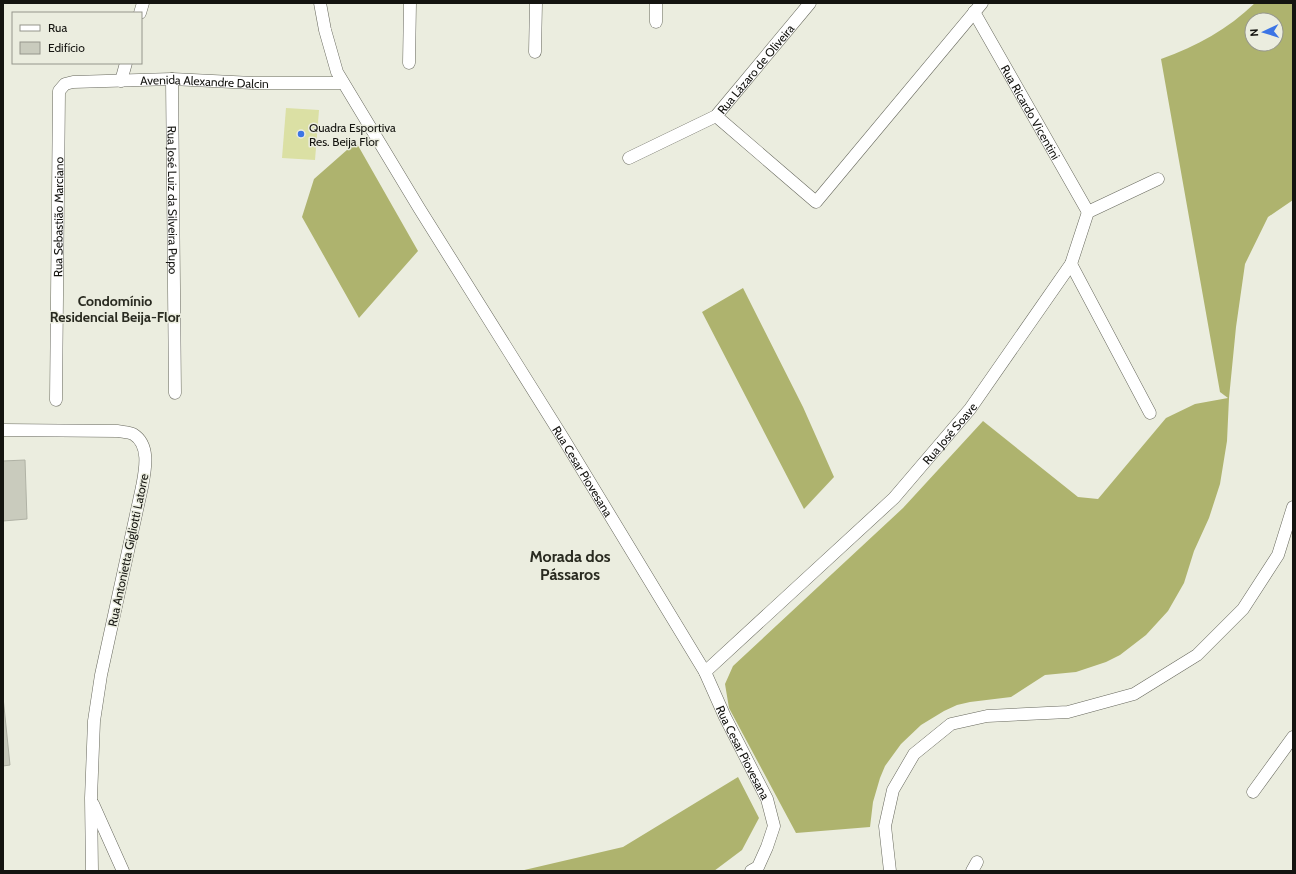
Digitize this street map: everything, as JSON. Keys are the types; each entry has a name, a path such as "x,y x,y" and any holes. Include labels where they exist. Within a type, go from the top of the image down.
{"street":[{"name":"Rua Cesar Piovesana","path":"320,3 337,72 343,83 419,208 563,438 705,672 725,717 767,799 774,826 758,867 751,871"},
{"path":"409,63 410,3"},
{"path":"535,52 536,3"},
{"path":"656,3 656,22"},
{"name":"Rua Lázaro de Oliveira","path":"629,158 716,116 810,3"},
{"path":"716,116 816,202 978,8"},
{"name":"Rua Ricardo Vicentini","path":"978,8 1088,212"},
{"path":"121,81 126,64"},
{"name":"Avenida Alexandre Dalcin","path":"65,84 73,82 172,79 253,83 343,83"},
{"name":"Rua José Luiz da Silveira Pupo","path":"172,79 175,393"},
{"name":"Rua Sebastião Marciano","path":"56,400 60,91 65,84"},
{"path":"1088,212 1158,178"},
{"name":"Rua José Soave","path":"705,672 894,498 970,409 1071,264 1088,212"},
{"path":"1071,264 1150,412"},
{"name":"Rua Antonietta Gigliotti Latorre","path":"3,430 118,431 133,434 141,442 145,452 146,467 100,676 94,721 91,798 92,871"},
{"path":"890,871 885,826 893,790 914,754 952,724 987,716 1068,712 1134,694 1197,655 1243,609 1278,555 1293,507"},
{"path":"1253,792 1293,737"},
{"path":"91,798 123,871"}],"green space":[{"path":"1255,3 1293,3 1293,200 1268,217 1245,264 1236,327 1229,398 1227,441 1220,484 1209,518 1194,551 1184,583 1168,611 1146,635 1120,655 1106,662 1076,672 1045,675 1011,697 957,705 921,725 901,744 885,766 873,802 870,827 796,833 729,708 725,684 733,666 903,508 983,421 1078,497 1098,499 1166,418 1195,404 1228,398 1220,392 1161,59 1211,36 1244,13 1244,52 1284,52 1284,12 1245,12"},
{"name":"Quadra Esportiva Res. Beija Flor","path":"286,108 319,110 315,160 282,158"},
{"path":"356,142 418,251 359,318 302,217 314,179"},
{"path":"743,288 803,407 834,477 804,509 702,312"},
{"path":"738,777 759,818 742,850 714,871 520,871 623,847"}],"building":[{"path":"25,460 27,519 3,521 3,461"},
{"path":"3,697 10,765 3,766"}],"place":[{"name":"Quadra Esportiva Res. Beija Flor","path":"301,134"}],"district":[{"name":"Condomínio Residencial Beija-Flor","path":"115,310"},
{"name":"Morada dos Pássaros","path":"570,565"}]}
